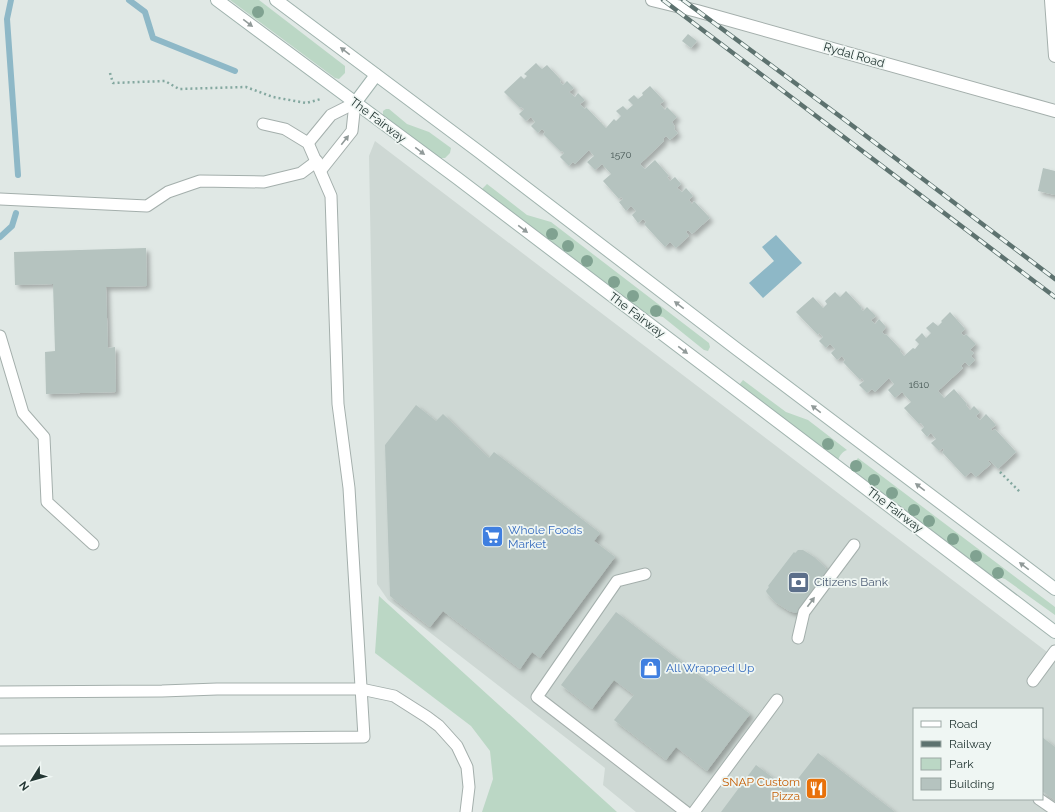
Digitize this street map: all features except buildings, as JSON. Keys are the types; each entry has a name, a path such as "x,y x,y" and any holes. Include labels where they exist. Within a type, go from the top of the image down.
{"main road":[{"name":"The Fairway","path":"217,0 463,183 1055,632"},
{"path":"276,0 478,151 738,350 1055,589"},
{"name":"Rydal Road","path":"652,0 697,11 1055,111"},
{"path":"1051,0 1055,56"},
{"path":"355,103 376,75"}],"lane":[{"path":"308,143 330,115 355,103"},
{"path":"0,198 147,206 168,192 200,181 264,182 301,173 319,166 352,131 355,103"},
{"path":"0,740 364,737 349,488 338,404 331,196 308,143 285,129 262,124"},
{"path":"0,336 23,413 44,437 46,502 93,544"},
{"path":"798,638 804,612 854,545"},
{"path":"645,574 617,581 537,698 686,812"},
{"path":"1033,681 1055,650"},
{"path":"0,692 361,689 394,696 439,726 457,746 467,767 469,787 466,812"},
{"path":"694,812 777,700"},
{"path":"1040,800 1055,810"}],"path":[{"path":"110,73 113,82 165,81 179,89 246,87 273,97 306,103 321,99"},
{"path":"1000,472 1020,492"}],"shaded area":[{"path":"375,141 1055,658 1055,812 636,812 603,785 605,768 388,600 377,584 369,156"}],"green space":[{"path":"230,0 259,0 345,66 345,73 339,79 335,78"},
{"path":"389,109 407,124 429,132 451,148 450,153 445,158 440,158 383,115 383,111"},
{"path":"487,184 527,215 551,222 709,343 710,347 708,351 704,350 663,317 641,313 481,190"},
{"path":"743,380 786,412 808,420 847,450 841,454 838,461 739,385"},
{"path":"858,458 1055,607 1055,615 1005,579 985,573 849,469"},
{"path":"379,596 617,812 482,812 493,779 490,751 471,726 375,653"}],"water":[{"path":"776,235 802,263 763,298 749,283 774,261 762,247"}],"waterway":[{"path":"11,0 7,19 18,175"},
{"path":"129,0 145,12 153,38 235,71"},
{"path":"0,237 12,226 16,213"}],"railway":[{"path":"663,0 1055,297"},
{"path":"683,0 1055,279"}],"place":[{"name":"Whole Foods Market","path":"492,537"},
{"name":"Citizens Bank","path":"798,582"},
{"name":"All Wrapped Up","path":"650,668"},
{"name":"SNAP Custom Pizza","path":"816,789"}]}
